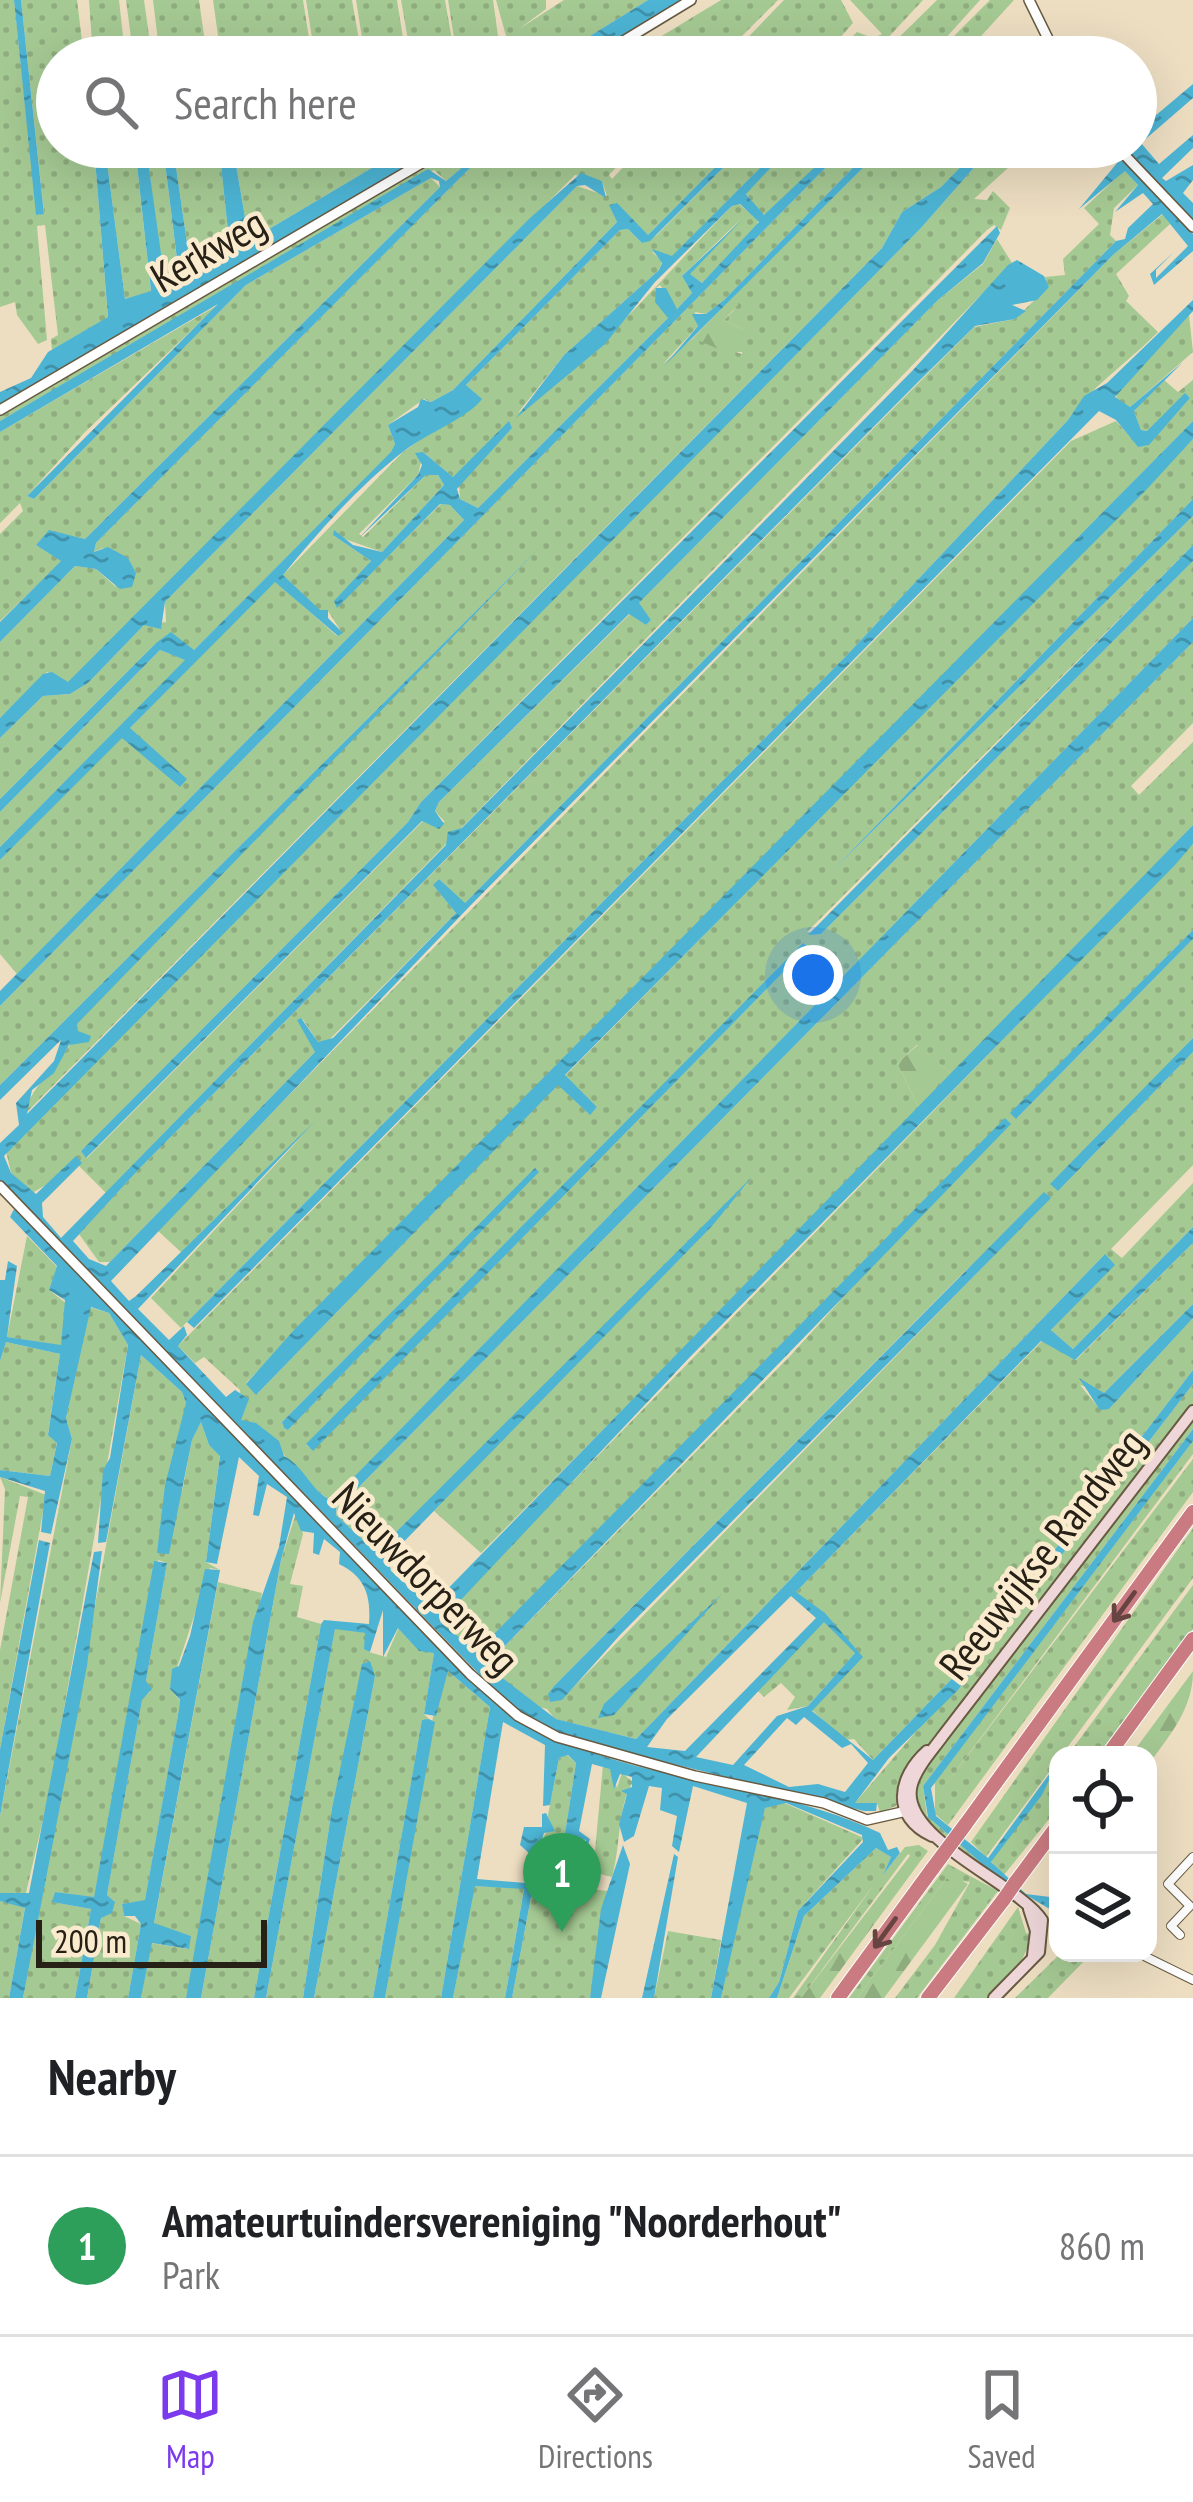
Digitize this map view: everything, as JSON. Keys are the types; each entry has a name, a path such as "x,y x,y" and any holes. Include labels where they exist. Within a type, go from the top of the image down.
{"highway":[{"path":"838,1998 1193,1512"},
{"path":"1115,1746 1193,1640"},
{"path":"928,1998 1049,1837"}],"main road":[{"name":"Reeuwijkse Randweg","path":"909,1810 913,1781 942,1737 1193,1411"},
{"path":"909,1810 938,1839 1026,1904 1046,1931 1031,1958 994,1998"}],"street":[{"path":"632,36 691,0"},
{"path":"1030,0 1047,36"},
{"name":"Kerkweg","path":"0,410 413,168"},
{"path":"1137,168 1193,227"},
{"name":"Nieuwdorperweg","path":"0,1186 470,1674 518,1716 557,1737 604,1752 824,1804 867,1820 909,1810"},
{"path":"1180,1935 1171,1926 1190,1906 1168,1884 1193,1857"},
{"path":"1156,1962 1193,1980"}],"green space":[{"path":"0,0 14,0 37,215 44,213 39,168 96,168 108,318 52,350 51,339 58,335 45,225 37,226 47,340 38,344 17,315 15,302 0,307"},
{"path":"21,0 77,0 81,36 36,36 36,139"},
{"path":"89,0 119,0 123,36 92,36"},
{"path":"126,0 144,0 149,36 131,36"},
{"path":"153,0 199,0 204,36 157,36"},
{"path":"213,0 303,0 309,36 218,36"},
{"path":"306,0 352,0 358,36 312,36"},
{"path":"356,0 397,0 403,36 362,36"},
{"path":"401,0 445,0 451,36 407,36"},
{"path":"448,0 493,0 498,36 454,36"},
{"path":"496,0 546,0 546,9 519,29 564,0 648,0 590,36 506,36"},
{"path":"721,0 778,0 742,36 662,36"},
{"path":"784,0 841,0 853,23 842,36 749,36"},
{"path":"850,0 923,0 890,36 878,36 882,34"},
{"path":"937,0 980,0 948,36 900,36"},
{"path":"990,0 1014,0 981,36 954,36"},
{"path":"108,168 137,168 151,292 125,299"},
{"path":"149,168 166,168 179,276 164,283"},
{"path":"176,168 221,168 230,249 191,270"},
{"path":"237,168 372,168 249,241"},
{"path":"407,168 461,168 446,181 434,170 0,421 0,404"},
{"path":"470,168 616,168 609,175 612,179 622,168 714,168 648,235 610,205 617,222 453,390 431,402 424,399 388,425 395,444 392,452 194,650 156,643 0,799 0,738 43,696 70,694 88,683 144,625 166,622 165,602 577,186 607,196 602,181 575,175 68,683 47,672 0,718 0,642 75,566 96,569 116,587 103,548 94,552 96,543"},
{"path":"723,168 760,168 672,257 652,252 662,261 659,270 564,355 518,413 604,340 732,206 739,204 758,220 757,227 702,283 689,274 740,220 682,276 692,293 677,309 660,285 656,288 668,318 478,508 460,499 459,484 512,428 453,477 423,452 418,475 359,534 363,537 426,475 438,475 444,485 382,552 333,535 371,561 337,607 441,504 450,505 464,520 17,974 0,954 0,860 122,737 180,786 130,728 275,581 337,636 342,633 328,611 320,611 283,575 403,452 451,418 475,393 466,385 620,230 628,229 642,243 657,235"},
{"path":"770,168 815,168 768,215 761,214 746,193"},
{"path":"825,168 853,168 724,300 706,314 695,312 698,326 663,364 693,338 742,354 743,329 724,320 734,310 737,293 863,168 960,168 941,187 902,212 882,248 24,1115 44,1078 72,1042 80,1040 76,1024 527,560 0,1085 0,1006"},
{"path":"974,168 1008,168 974,199 987,200 993,191 1010,208 1001,230 994,225 987,230 421,802 408,822 81,1151 87,1158 423,821 445,822 435,811 439,802 630,614 646,625 651,620 638,604 938,300 983,264 997,239 1012,263 106,1193 79,1166 32,1193 11,1173 6,1151 921,228"},
{"path":"1125,170 1138,185 1114,208 1110,235 1116,241 464,904 439,879 434,886 456,913 326,1043 318,1042 302,1018 315,1052 110,1262 99,1262 79,1234 140,1168 974,327 1015,319 1048,287 1045,277 1065,275 1063,259 1099,224 1084,208"},
{"path":"431,178 440,187 85,539 49,531 36,545 62,561 0,621 0,534 23,511 20,503 0,523 0,432 218,305 84,433 27,496 34,499 246,285"},
{"path":"1163,214 1170,224 1116,274 1129,296 1126,301 1158,332 1086,398 845,657 181,1328 151,1298 303,1135 183,1254 157,1230 1113,255"},
{"path":"737,293 738,305 724,320 743,329 750,352 725,352 693,338"},
{"path":"1189,315 1193,352 1130,407 1117,400 1116,392"},
{"path":"1164,380 1178,392 1193,380 1193,421 246,1383 257,1394 558,1084 589,1114 597,1107 565,1076 1193,439 1193,499 830,873 1193,516 1193,545 807,932 821,934 1193,561 1193,618 342,1490 349,1497 1193,642 1193,723 1131,786 1139,795 1193,742 1193,825 953,1075 917,1045 897,1063 920,1110 481,1553 434,1511 753,1178 376,1552 336,1515 338,1504 311,1485 267,1437 241,1420 240,1390 204,1357 195,1363 178,1346 1071,441 1116,421 1138,446 1148,445 1190,398 1185,394 1148,431 1141,430 1134,411","holes":["804,944 807,948 313,1450 306,1445","535,1169 538,1172 288,1430 284,1428 282,1422"]},
{"path":"160,650 186,660 0,847 0,812"},
{"path":"1193,844 1193,930 1011,1113 1017,1118 1193,939 1193,1038 1058,1191 1193,1052 1193,1165 1111,1249 1122,1258 1193,1183 1193,1227 1073,1349 1051,1330 1114,1265 1104,1255 636,1739 555,1719 547,1709 530,1705 440,1623","holes":["1005,1119 790,1356 504,1647 498,1650 488,1642","1050,1198 562,1699 550,1702 555,1685 965,1271"]},
{"path":"918,1045 953,1075 920,1110 897,1063"},
{"path":"27,1236 57,1267 49,1290 67,1304 61,1346 7,1337"},
{"path":"1193,1243 1193,1304 1104,1393 1080,1385 1100,1409 1109,1409 1193,1318 1193,1370 970,1660 873,1760 854,1739 845,1740 812,1710 862,1657 856,1652 808,1706 787,1710 795,1697 781,1683 764,1697 756,1689 824,1621 852,1647 825,1613 795,1593 1042,1341 1076,1360"},
{"path":"89,1307 109,1313 128,1345 49,1794 25,1897 0,1893 0,1816 72,1439 66,1418"},
{"path":"6,1342 60,1354 48,1434 57,1442 50,1476 0,1470 0,1361"},
{"path":"141,1355 182,1392 186,1403 182,1492 192,1440 201,1422 209,1445 220,1455 206,1562 220,1570 210,1568 170,1689 180,1701 145,1901 122,1904 124,1916 141,1924 128,1998 87,1998 101,1918 114,1901 107,1895 142,1699 150,1692 146,1681 167,1563 158,1560 94,1898 55,1892 53,1902 91,1909 75,1998 23,1998"},
{"path":"1193,1384 1193,1403 941,1731 905,1770 896,1806 880,1812 877,1803 854,1804 948,1694 958,1690"},
{"path":"1193,1418 1193,1429 923,1786 927,1816 1001,1880 925,1819 914,1795 921,1773"},
{"path":"1193,1441 1193,1454 941,1791 1193,1459 1193,1492 948,1825 935,1814 935,1782"},
{"path":"0,1477 46,1495 0,1749 0,1650 28,1497 20,1496 0,1603 5,1489"},
{"path":"296,1513 303,1534 290,1584 303,1586 297,1617 321,1624 254,1998 201,1998 281,1560"},
{"path":"1193,1528 1193,1578 1068,1746 1049,1746 1049,1772 986,1857 971,1842"},
{"path":"218,1582 262,1593 198,1945 186,1998 141,1998 151,1943 188,1949 191,1936 154,1924"},
{"path":"1193,1585 1193,1629 1105,1746 1075,1746"},
{"path":"399,1627 434,1653 424,1714 429,1719 422,1721 373,1998 314,1998 375,1676 366,1661 332,1808 303,1998 266,1998 335,1628 366,1633 369,1652 386,1657"},
{"path":"448,1671 490,1707 441,1998 385,1998 433,1717"},
{"path":"1193,1671 1185,1710 1157,1753 1157,1746 1138,1746"},
{"path":"567,1755 576,1763 559,1872 570,1887 608,1891 590,1998 512,1998 542,1839 551,1826 548,1815 559,1758"},
{"path":"603,1765 611,1769 617,1788 622,1773 633,1782 624,1803 612,1877 593,1872"},
{"path":"1049,1781 1049,1819 1003,1876 991,1861"},
{"path":"782,1802 864,1838 798,1911 779,1982 769,1998 721,1998 758,1826 765,1808"},
{"path":"919,1845 928,1851 919,1863 908,1854 801,1998 793,1998 875,1883 789,1998 777,1998 804,1916 876,1848 891,1857 883,1875 905,1847"},
{"path":"913,1852 919,1863 820,1998 801,1998"},
{"path":"948,1864 998,1891 917,1998 895,1998 935,1945 970,1882 946,1879 857,1998 849,1998"},
{"path":"946,1879 968,1884 884,1998 857,1998"},
{"path":"474,1886 524,1888 505,1998 453,1998"},
{"path":"0,1901 25,1907 9,1998 0,1998"},
{"path":"1018,1907 1026,1933 1033,1935 1021,1962 988,1998 954,1998"},
{"path":"668,1931 721,1940 711,1998 654,1998"},
{"path":"1052,1962 1083,1962 1048,1998 1015,1998"}],"water":[{"path":"14,0 21,0 44,214 36,215"},
{"path":"648,0 684,0 625,36 590,36"},
{"path":"1193,84 1193,98 1157,129 1157,114"},
{"path":"1193,135 1193,148 1162,178 1166,181 1193,165 1193,180 1183,193 1193,203 1193,219 1143,168 1157,168 1157,162"},
{"path":"96,168 108,168 125,299 151,291 137,168 149,168 165,282 179,275 166,168 176,168 191,270 230,249 221,168 237,168 249,241 372,168 407,168 0,404 0,392 31,378 48,352 108,317"},
{"path":"461,168 470,168 96,543 94,552 108,547 128,558 136,573 132,587 120,589 96,569 75,566 0,642 0,622 61,561 36,545 49,530 85,539 440,187 439,181 431,178 246,285 34,499 27,496 218,304 0,432 0,421 428,169 446,181"},
{"path":"714,168 723,168 650,241 642,243 628,229 620,230 466,385 482,399 476,406 388,464 283,575 320,610 328,610 328,618 343,633 338,636 275,582 130,728 187,779 180,787 122,738 0,860 0,847 185,660 160,650 0,812 0,799 156,643 171,632 194,650 391,452 395,444 388,425 418,407 421,399 431,402 453,390 617,222 609,205 617,203 648,235"},
{"path":"760,168 770,168 746,194 764,215 814,168 825,168 0,1006 0,991 464,520 450,505 440,504 337,608 334,601 371,561 333,535 334,530 353,545 382,552 444,485 438,475 426,475 359,538 418,475 422,465 415,453 423,452 453,477 509,421 512,428 457,489 460,499 478,508 668,318 655,302 656,288 666,288 677,309 692,293 682,276 742,220 690,274 702,283 759,222 740,204 732,206 655,282 605,344 516,418 564,355 659,270 662,263 652,249 672,256"},
{"path":"853,168 863,168 664,366 698,326 692,314 706,314"},
{"path":"960,168 974,168 921,228 4,1156 11,1173 36,1194 76,1156 82,1163 42,1203 43,1217 61,1238 446,845 448,832 462,828 913,370 1008,265 1017,260 1044,276 1049,287 1037,300 1012,305 1026,311 1015,319 975,326 919,381 140,1168 73,1241 89,1259 106,1266 315,1052 297,1020 301,1018 318,1042 333,1038 456,913 433,885 439,879 465,903 1116,241 1125,239 1128,228 1153,204 1143,193 1115,212 1138,185 1125,171 1079,209 1113,168 1130,168 1193,234 1193,251 1154,285 1150,274 1174,252 1156,270 1156,278 1188,246 1162,214 1113,255 469,907 111,1281 129,1301 136,1296 316,1120 138,1309 169,1340 184,1326 187,1335 178,1346 226,1397 235,1390 249,1399 241,1420 256,1423 279,1441 284,1456 321,1494 337,1502 336,1515 376,1552 752,1177 712,1226 388,1558 391,1571 431,1606 1193,825 1193,844 1175,865 690,1357 440,1622 489,1661 488,1667 556,1719 636,1739 1105,1254 1115,1265 1051,1330 1073,1349 1193,1227 1193,1243 1075,1360 1041,1341 796,1592 825,1613 863,1657 812,1711 873,1760 970,1660 1193,1370 1193,1384 958,1690 889,1758 855,1803 877,1803 876,1811 864,1811 560,1736 514,1710 0,1180 0,1143 19,1125 16,1103 54,1061 61,1040 0,1100 0,1085 541,546 77,1024 78,1031 91,1036 89,1042 69,1045 54,1073 32,1090 27,1114 882,248 902,212 941,187","holes":["791,1596 816,1618 685,1751 647,1747 667,1719","824,1622 855,1653 808,1706 777,1716 733,1765 696,1757","804,1717 842,1748 851,1744 868,1763 845,1792 818,1784 789,1787 744,1765 787,1718 796,1725"]},
{"path":"581,173 602,181 606,198 585,185 577,186 165,602 161,629 144,625 88,683 70,694 43,696 0,738 0,718 43,674 52,672 68,682 530,218"},
{"path":"997,226 1000,233 983,263 938,300 639,603 651,620 646,625 629,614 439,802 435,811 444,824 439,829 422,821 86,1158 81,1151 408,822 421,802"},
{"path":"1193,300 1193,311 1115,397 1130,407 1183,362 1134,411 1141,430 1147,431 1185,393 1190,398 1149,445 1138,447 1116,420 1099,411 194,1328 187,1322 845,657 1068,420 1084,396 1107,383"},
{"path":"1193,421 1193,439 1147,489 565,1075 597,1107 590,1115 558,1085 256,1395 246,1384 294,1330"},
{"path":"1193,499 1193,516 830,873"},
{"path":"1193,545 1193,561 821,934 808,935"},
{"path":"1193,618 1193,642 349,1497 342,1490 351,1480"},
{"path":"1193,930 1193,939 1016,1119 1010,1113"},
{"path":"803,943 808,947 313,1451 306,1444"},
{"path":"1193,1038 1193,1052 1058,1191 1050,1184"},
{"path":"1005,1118 1011,1124 504,1647 491,1649 492,1636"},
{"path":"535,1168 539,1172 288,1430 284,1428 282,1422"},
{"path":"1044,1192 1051,1198 620,1635 562,1700 550,1702 548,1694 555,1685"},
{"path":"14,1209 493,1701 536,1729 583,1749 832,1814 880,1833 888,1850 897,1847 900,1853 883,1875 891,1857 876,1848 804,1916 777,1998 769,1998 779,1982 798,1911 863,1842 862,1835 786,1803 765,1808 721,1998 711,1998 747,1803 693,1786 679,1852 672,1846 677,1816 660,1810 662,1788 649,1786 634,1836 624,1842 619,1824 627,1794 621,1791 632,1787 632,1777 620,1774 614,1789 610,1769 592,1764 579,1831 590,1839 584,1857 586,1840 572,1837 566,1883 577,1883 587,1860 579,1886 563,1887 559,1872 576,1763 568,1755 559,1758 550,1805 543,1806 545,1745 503,1722 477,1879 525,1883 530,1854 520,1845 524,1827 542,1827 546,1813 555,1831 544,1833 542,1839 512,1998 505,1998 524,1889 475,1886 453,1998 441,1998 490,1707 448,1671 436,1716 424,1714 434,1653 419,1651 398,1628 383,1657 383,1610 370,1652 364,1649 365,1633 335,1629 266,1998 254,1998 321,1624 324,1620 369,1624 368,1597 361,1582 339,1564 340,1552 324,1539 319,1555 313,1553 314,1533 301,1531 294,1513 281,1560 201,1998 186,1998 253,1622 279,1547 287,1497 267,1484 259,1516 253,1515 259,1476 239,1457 217,1564 206,1562 220,1456 209,1445 201,1422 192,1440 169,1554 157,1553 165,1485 186,1403 182,1392 141,1355 106,1542 98,1543 103,1470 110,1458 128,1345 109,1313 91,1307 66,1418 72,1439 51,1534 41,1532 45,1491 0,1477 0,1470 50,1476 57,1443 48,1435 60,1354 6,1342 0,1361 0,1280 5,1280 8,1261 17,1266 7,1337 61,1345 65,1300 49,1290 57,1266 10,1217"},
{"path":"1193,1304 1193,1318 1109,1409 1100,1410 1079,1378 1104,1393"},
{"path":"1193,1429 1193,1441 931,1788 936,1816 988,1858 1049,1774 1042,1795 991,1862 1026,1894 1049,1897 1049,1908 1001,1880 928,1817 923,1786"},
{"path":"39,1540 50,1543 0,1816 0,1749"},
{"path":"102,1551 87,1666 23,1998 9,1998 25,1908 0,1901 0,1893 29,1893 94,1552"},
{"path":"154,1561 167,1563 146,1681 152,1689 142,1700 107,1895 115,1902 112,1913 101,1918 87,1998 75,1998 91,1909 52,1902 55,1892 94,1897"},
{"path":"205,1569 220,1570 154,1923 191,1936 189,1949 152,1943 141,1998 128,1998 141,1924 135,1916 124,1916 122,1904 145,1900 179,1709 180,1700 170,1689 172,1669 179,1666 190,1636"},
{"path":"722,1594 614,1715 598,1718 604,1704"},
{"path":"370,1661 375,1676 314,1998 303,1998 332,1808 362,1664"},
{"path":"422,1720 435,1722 385,1998 373,1998"},
{"path":"623,1845 630,1864 601,1998 590,1998 601,1909"},
{"path":"674,1854 678,1857 654,1998 642,1998"}],"place":[{"name":"Amateurtuindersvereniging \"Noorderhout\"","path":"562,1932"}]}
